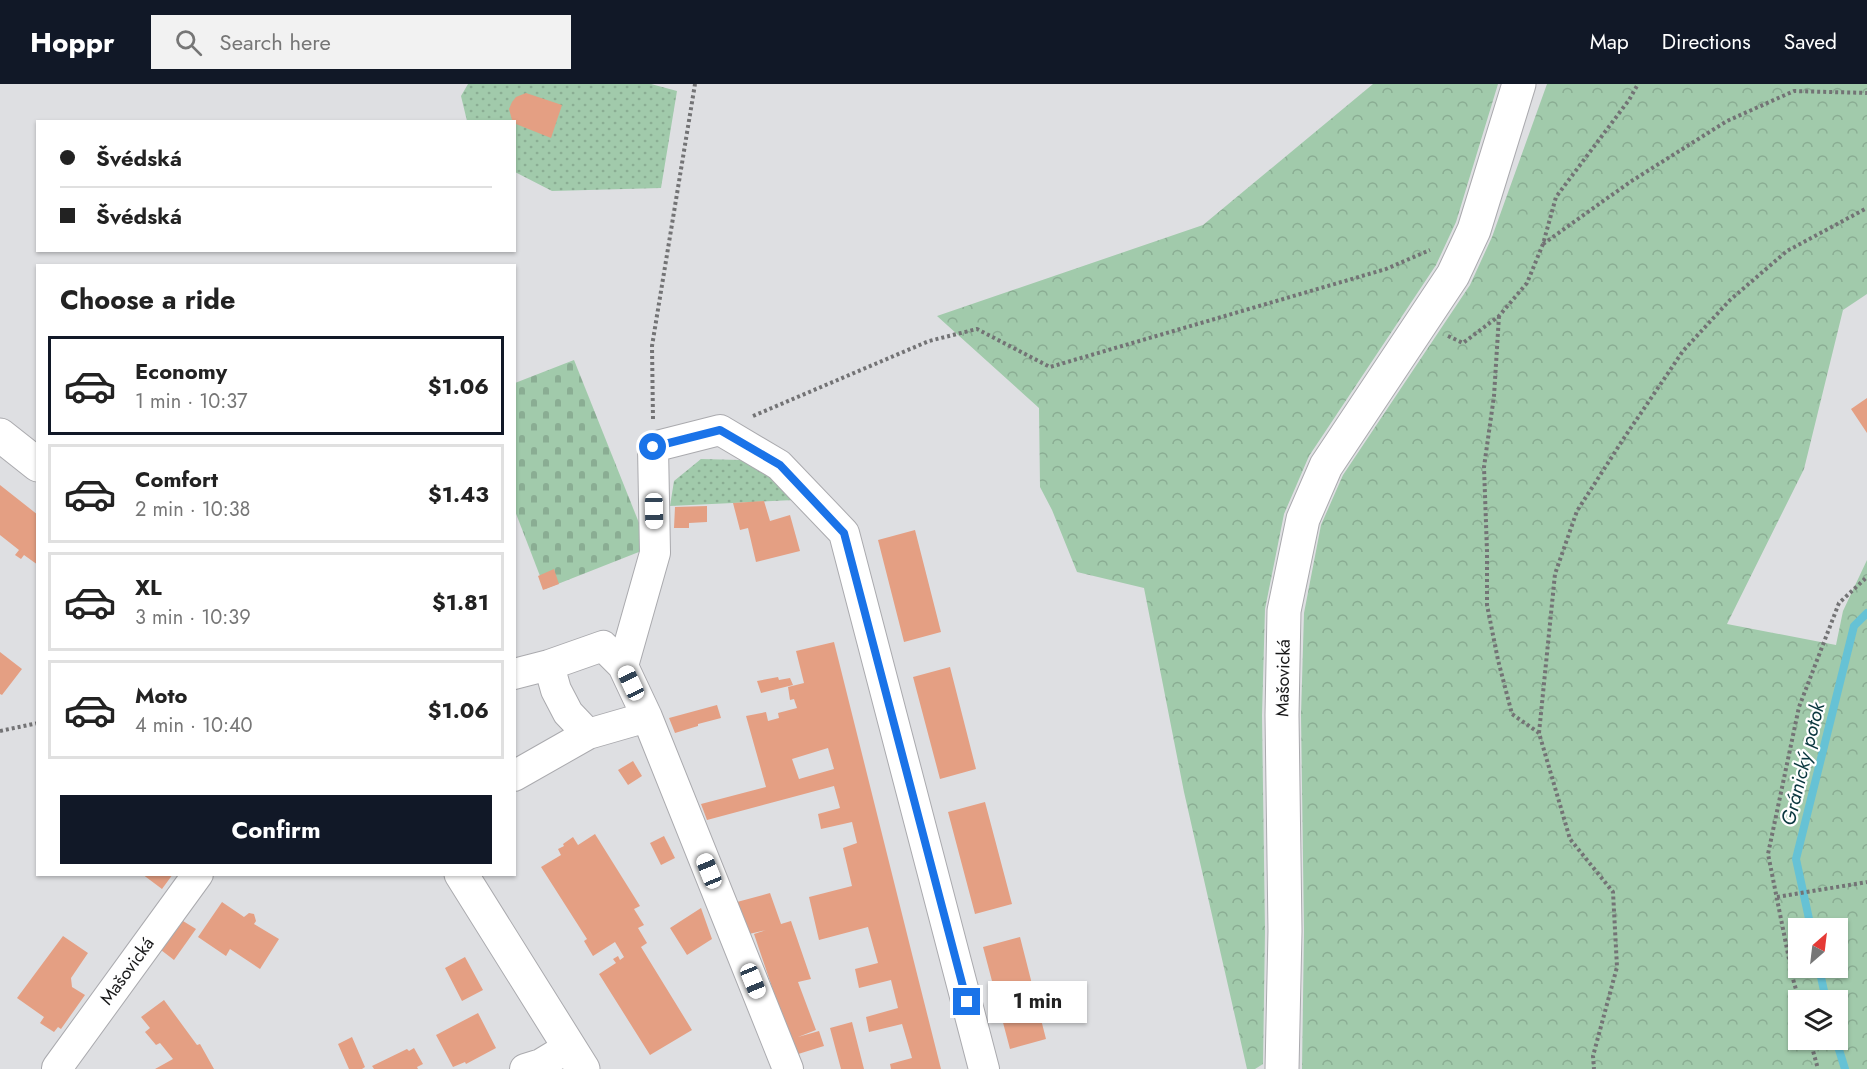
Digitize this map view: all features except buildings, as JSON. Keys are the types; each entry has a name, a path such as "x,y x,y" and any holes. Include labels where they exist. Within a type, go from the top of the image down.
{"street":[{"name":"Mašovická","path":"1282,1069 1285,931 1282,715 1284,611 1302,519 1326,466 1453,275 1474,230 1519,84"},
{"path":"623,666 655,553 653,447 720,430 780,465 844,533 984,1069"},
{"path":"0,435 36,463"},
{"path":"516,673 549,665 603,646 623,666 647,717 788,1069"},
{"path":"549,665 556,690 568,713 588,734"},
{"path":"516,776 588,734 647,717"},
{"name":"Mašovická","path":"57,1068 197,876"},
{"path":"462,876 576,1058 536,1067"}],"path":[{"path":"653,447 652,346 695,84"},
{"path":"1421,322 1463,343 1499,316 1527,283 1543,244 1556,197 1629,100 1638,84"},
{"path":"1543,244 1630,182 1727,121 1794,91 1867,93"},
{"path":"1594,1069 1593,1056 1617,968 1613,892 1570,839 1539,733 1555,574 1577,512 1683,351 1730,300 1787,251 1867,208"},
{"path":"720,430 929,341 977,329 1050,367 1386,270 1474,230"},
{"path":"1499,316 1494,396 1484,467 1487,605 1512,714 1539,733"},
{"path":"1797,990 1768,854 1799,707 1839,603 1867,577"},
{"path":"0,731 36,723"},
{"path":"1777,897 1867,882"},
{"path":"1813,1050 1818,1069"}],"green space":[{"path":"468,84 651,84 677,91 661,188 552,191 516,173 516,120 467,120 461,96"},
{"path":"1373,84 1498,84 1456,222 1436,265 1309,456 1284,514 1265,609 1262,715 1265,931 1263,1064 1255,1069 1247,1069 1184,792 1144,588 1077,572 1052,510 1040,487 1039,408 937,316 1203,225"},
{"path":"1547,84 1867,84 1867,294 1843,310 1804,469 1727,624 1836,645 1843,611 1867,560 1867,1069 1302,1069 1304,931 1301,715 1304,613 1321,525 1343,475 1470,285 1492,237"},
{"path":"574,360 649,548 545,589 516,514 516,383"},
{"path":"701,459 740,460 771,473 794,500 670,506 674,481"}],"waterway":[{"name":"Gránický potok","path":"1809,918 1796,859 1854,626 1867,613"},
{"name":"Gránický potok","path":"1821,978 1824,990"},
{"name":"Gránický potok","path":"1839,1050 1845,1069"}],"route":[{"path":"653,447 720,430 780,465 844,533 967,1002"}]}
